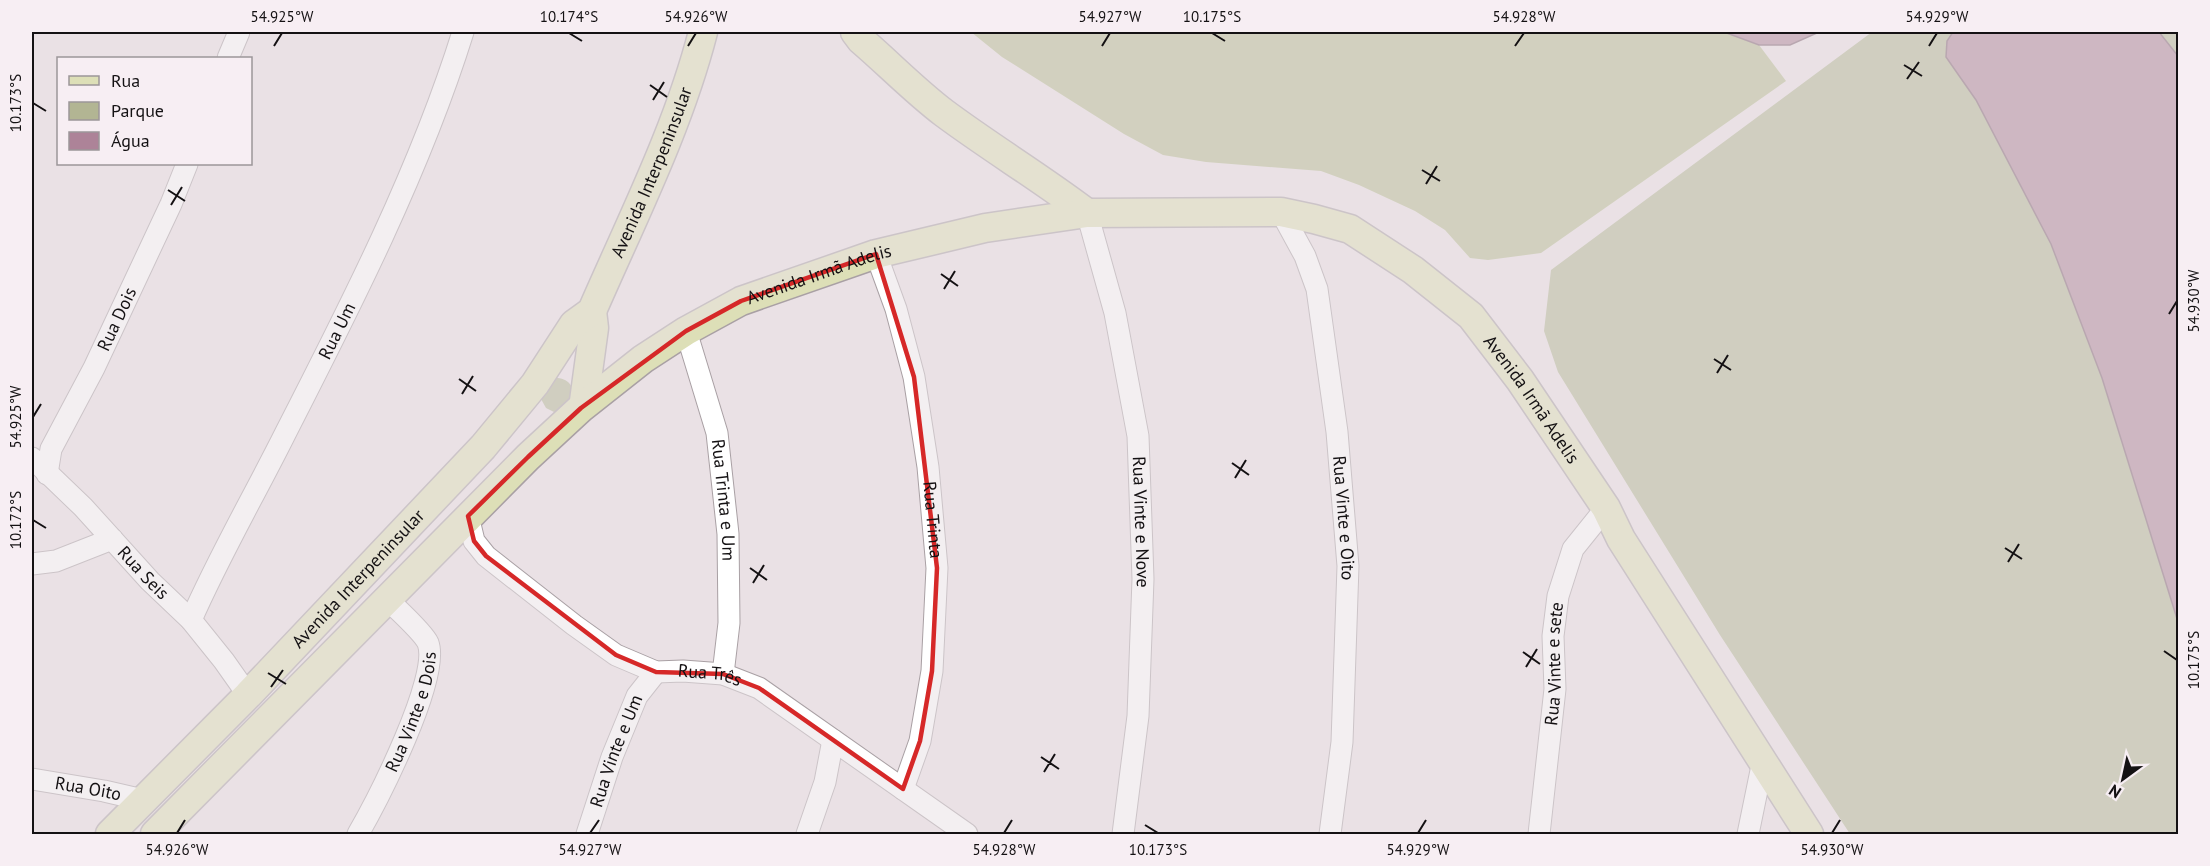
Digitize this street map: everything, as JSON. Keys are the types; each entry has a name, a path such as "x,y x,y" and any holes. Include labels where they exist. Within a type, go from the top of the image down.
{"street":[{"path":"228,57 239,32"},
{"name":"Rua Um","path":"191,620 210,576 285,434 368,266 425,138 463,32"},
{"name":"Avenida Interpeninsular","path":"110,834 248,695 483,447 538,381 574,324 592,311 668,140 692,75 703,32"},
{"path":"855,32 861,40 941,111 1049,184 1087,213"},
{"name":"Rua Dois","path":"47,474 51,449 94,368 171,204 187,165"},
{"name":"Avenida Irmã Adelis","path":"580,408 643,359 686,331 741,301 876,254 986,228 1087,213 1281,212 1350,229 1413,270 1471,316 1520,380 1606,508 1621,539 1809,834"},
{"name":"Rua Vinte e Oito","path":"1281,212 1305,256 1317,289 1337,432 1348,566 1342,742 1330,834"},
{"name":"Rua Vinte e Nove","path":"1087,213 1115,313 1138,436 1143,579 1138,705 1123,834"},
{"name":"Rua Trinta","path":"876,254 896,309 914,377 928,467 937,568 932,670 920,741 903,789"},
{"name":"Avenida Interpeninsular","path":"155,834 468,516 580,408 594,328 592,311"},
{"name":"Rua Trinta e Um","path":"686,331 717,433 728,545 729,623 723,674"},
{"path":"555,370 571,373 582,385 580,408 560,421 543,416 533,401 538,381 555,370"},
{"name":"Rua Seis","path":"32,458 83,507 150,581 191,620 248,695"},
{"name":"Rua Vinte e sete","path":"1539,834 1555,689 1553,636 1558,596 1573,549 1606,508"},
{"name":"Rua Três","path":"468,516 474,541 486,556 574,625 616,654 656,672 683,671 723,674 759,688 968,834"},
{"path":"32,564 56,561 112,539"},
{"name":"Rua Vinte e Dois","path":"358,834 389,775 413,718 430,666 428,643 387,599"},
{"name":"Rua Vinte e Um","path":"587,834 612,758 637,696 656,672"},
{"path":"807,834 825,782 833,741"},
{"path":"1748,834 1763,761"},
{"name":"Rua Oito","path":"32,779 81,786 143,800"}],"highlighted area":[{"path":"876,254 914,377 937,568 932,671 920,741 903,789 759,688 723,674 656,672 616,655 486,556 474,541 468,516 581,408 686,331 741,301"}],"green space":[{"path":"971,32 1724,32 1759,45 1786,81 1541,253 1488,260 1470,258 1445,230 1415,211 1359,185 1321,171 1206,162 1163,155 1124,134 1002,57"},
{"path":"1872,32 2178,32 2178,834 1850,834 1720,635 1558,372 1544,331 1551,270"},
{"path":"555,378 564,379 570,384 575,398 556,413 546,408 541,399"}],"water":[{"path":"1724,32 1819,32 1790,45 1759,45"},
{"path":"1953,32 2159,32 2178,56 2178,622 2102,378 2051,244 1976,100 1946,57 1947,41"}]}
